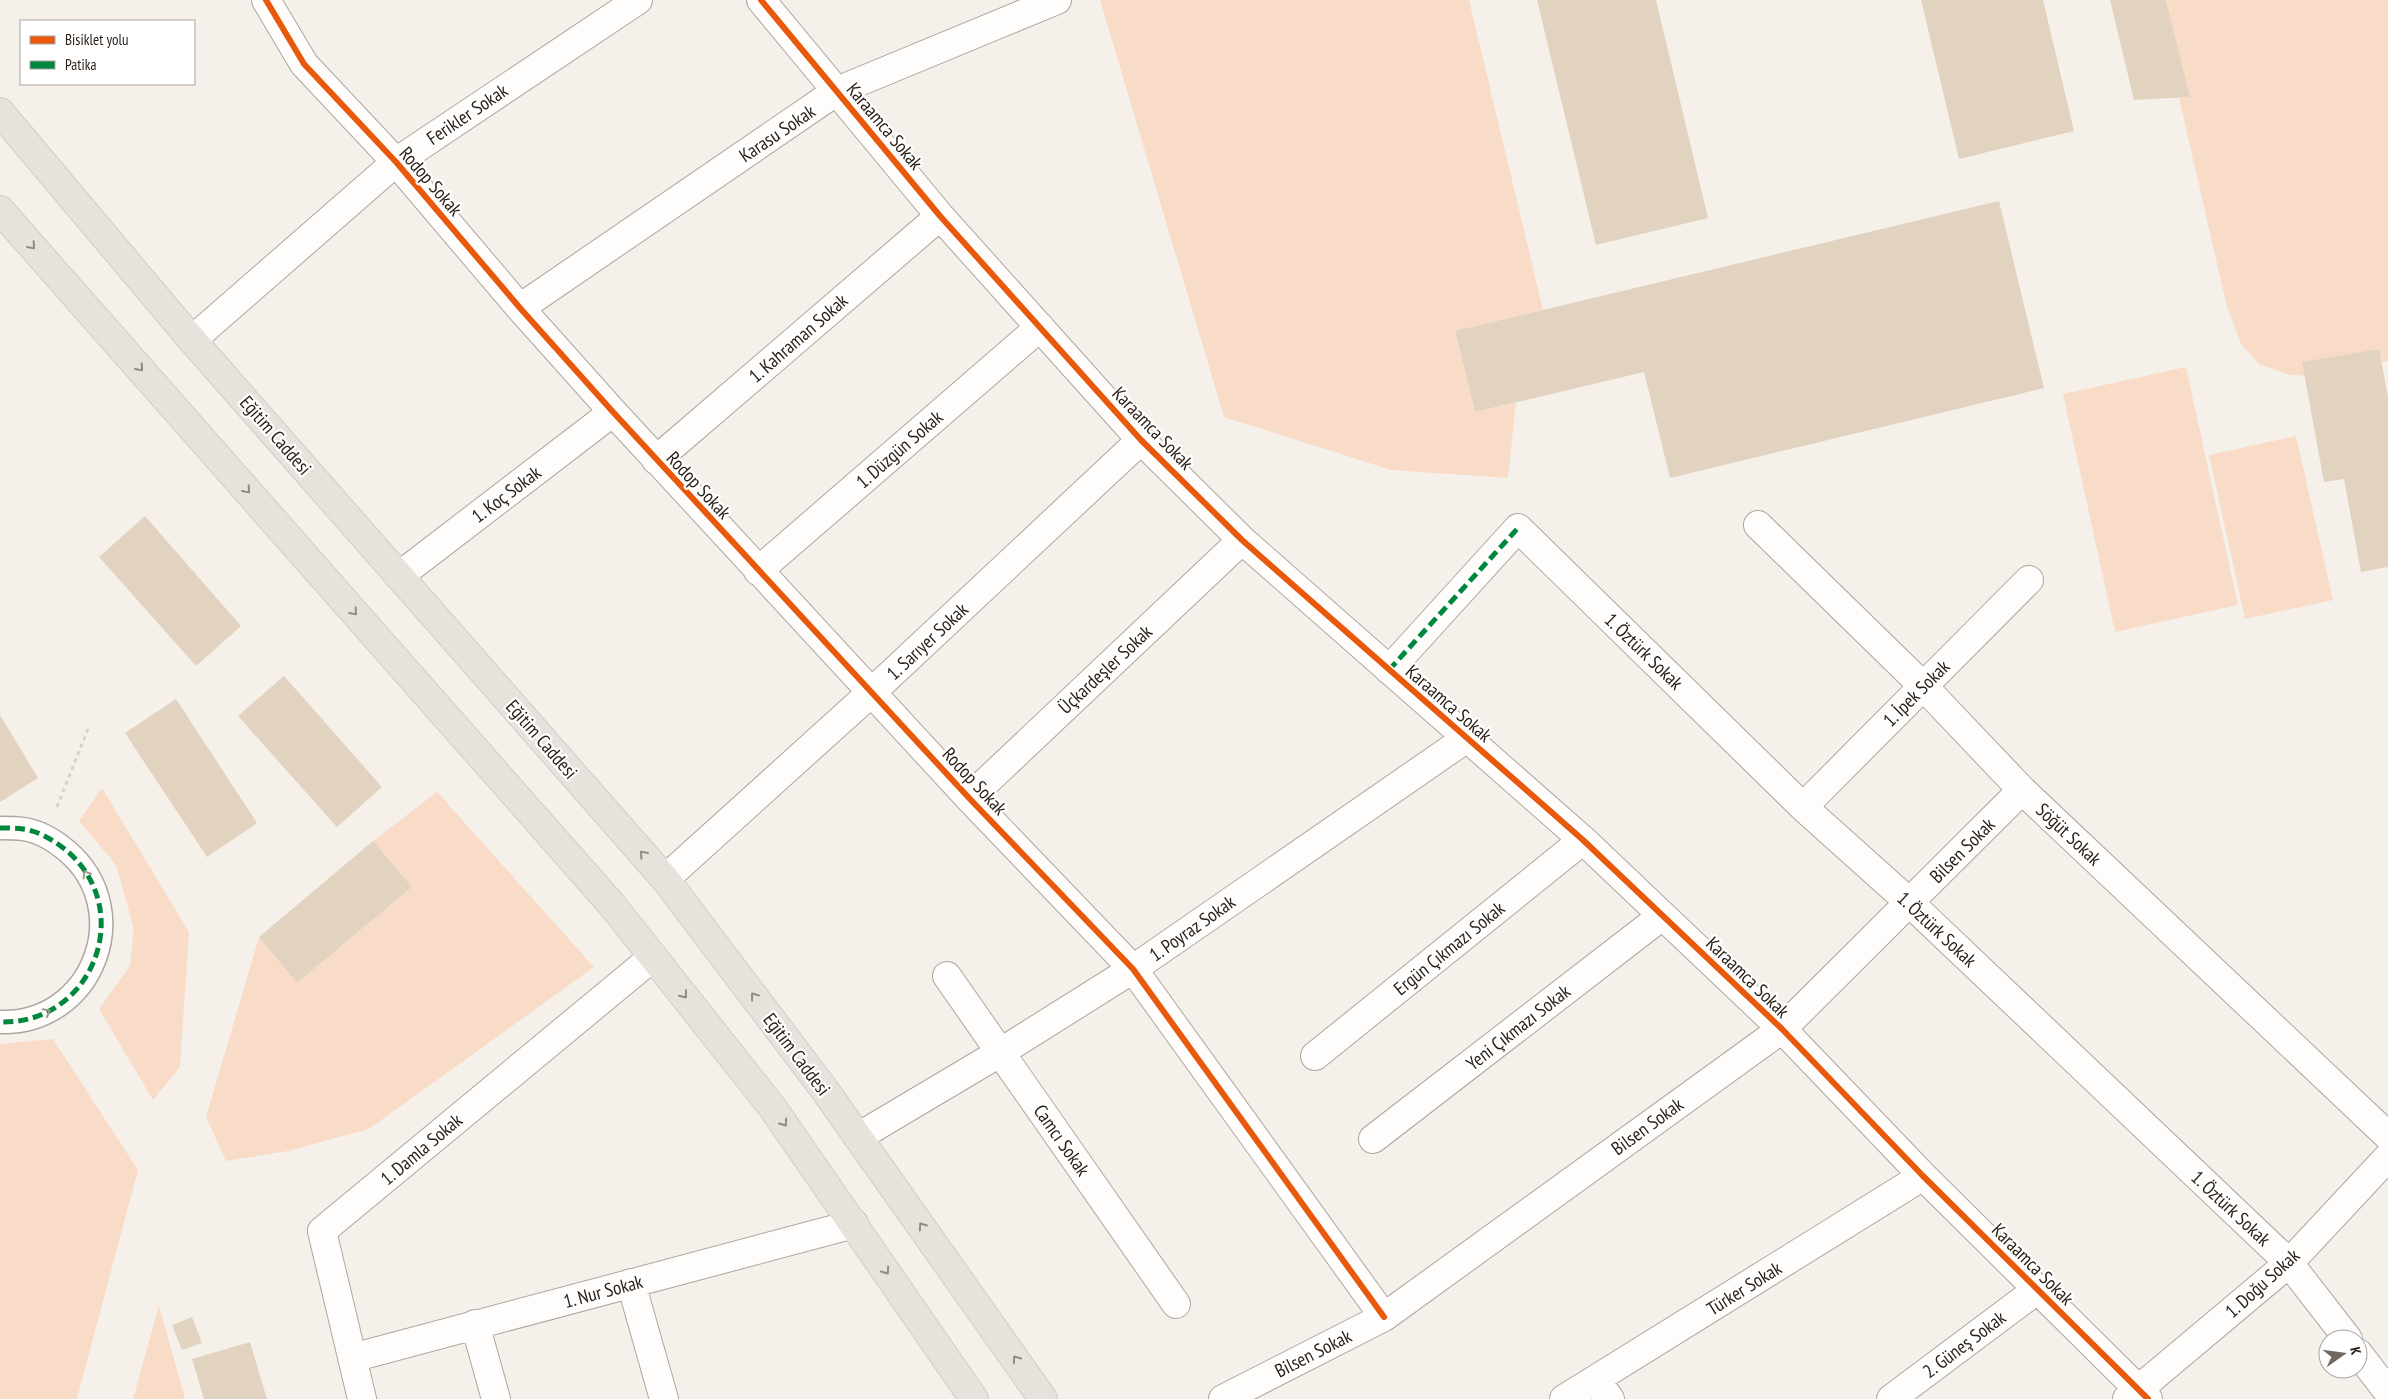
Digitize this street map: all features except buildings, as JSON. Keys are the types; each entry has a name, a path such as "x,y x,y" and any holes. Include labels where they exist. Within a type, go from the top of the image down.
{"main road":[{"name":"Eğitim Caddesi","path":"0,112 192,340 665,879 858,1137 1043,1399"},
{"path":"0,210 612,905 772,1107 974,1399"}],"street":[{"name":"Rodop Sokak","path":"267,0 304,64 396,162 520,308 758,571 873,692 969,798 1133,969 1384,1317"},
{"name":"Ferikler Sokak","path":"192,340 396,162 638,0"},
{"name":"Karaamca Sokak","path":"761,0 940,216 1141,440 1242,540 1583,840 1782,1029 1923,1176 2038,1289 2138,1396"},
{"name":"Karasu Sokak","path":"520,308 837,91 1057,0"},
{"name":"1. Kahraman Sokak","path":"656,460 940,216"},
{"name":"1. Düzgün Sokak","path":"758,571 1040,327"},
{"name":"1. Koç Sokak","path":"399,576 613,412"},
{"name":"1. Sarıyer Sokak","path":"665,879 873,692 1141,440"},
{"name":"Söğüt Sokak","path":"1758,524 1923,686 2022,790 2388,1136"},
{"name":"1. Öztürk Sokak","path":"1389,670 1518,528 1803,807 1909,902 2289,1262 2340,1329"},
{"name":"Üçkardeşler Sokak","path":"969,798 1242,540"},
{"name":"1. İpek Sokak","path":"1803,807 2029,580"},
{"name":"1. Poyraz Sokak","path":"858,1137 1001,1052 1133,969 1466,738"},
{"name":"Bilsen Sokak","path":"1224,1399 1384,1317 1782,1029 2022,790"},
{"path":"0,828 24,829 54,840 78,861 95,888 102,919 98,951 85,980 64,1003 34,1018 0,1022"},
{"name":"Ergün Çıkmazı Sokak","path":"1315,1056 1583,840"},
{"name":"Yeni Çıkmazı Sokak","path":"1373,1139 1662,916"},
{"name":"1. Damla Sokak","path":"362,1399 322,1231 654,957"},
{"name":"Camcı Sokak","path":"947,976 1176,1304"},
{"name":"1. Doğu Sokak","path":"2138,1396 2289,1262 2388,1157"},
{"name":"Türker Sokak","path":"1564,1399 1603,1390 1923,1176"},
{"name":"1. Nur Sokak","path":"352,1358 854,1224"},
{"path":"631,1283 664,1399"},
{"name":"2. Güneş Sokak","path":"1891,1399 2038,1289"},
{"path":"475,1324 496,1399"},
{"path":"2368,1366 2388,1392"}],"path":[{"path":"45,837 88,729"}],"shaded area":[{"path":"1100,0 1469,0 1543,310 1455,331 1475,412 1516,403 1508,478 1391,470 1224,417"},
{"path":"2166,0 2388,0 2388,361 2315,376 2290,375 2259,364 2241,344 2227,307 2179,98 2189,97"},
{"path":"2186,367 2238,605 2115,632 2063,394"},
{"path":"2296,436 2333,600 2245,619 2209,455"},
{"path":"102,788 189,932 180,1067 153,1100 99,1009 130,966 134,929 116,865 79,821"},
{"path":"437,792 594,967 369,1129 288,1151 226,1161 206,1117 259,937 297,983 412,887 373,841"},
{"path":"53,1039 138,1170 77,1399 0,1399 0,1044"},
{"path":"159,1305 185,1399 133,1399"}],"marked path":[{"path":"1389,670 1518,528"},
{"path":"0,828 29,830 41,834 67,851 88,876 99,903 101,932 94,960 80,985 59,1005 32,1018 0,1022"}],"cycle path":[{"path":"266,0 304,64 396,162 520,308 613,412 969,798 1133,969 1384,1317"},
{"path":"761,0 940,216 1141,440 1242,540 1583,840 1782,1029 1923,1176 2148,1399"}]}
